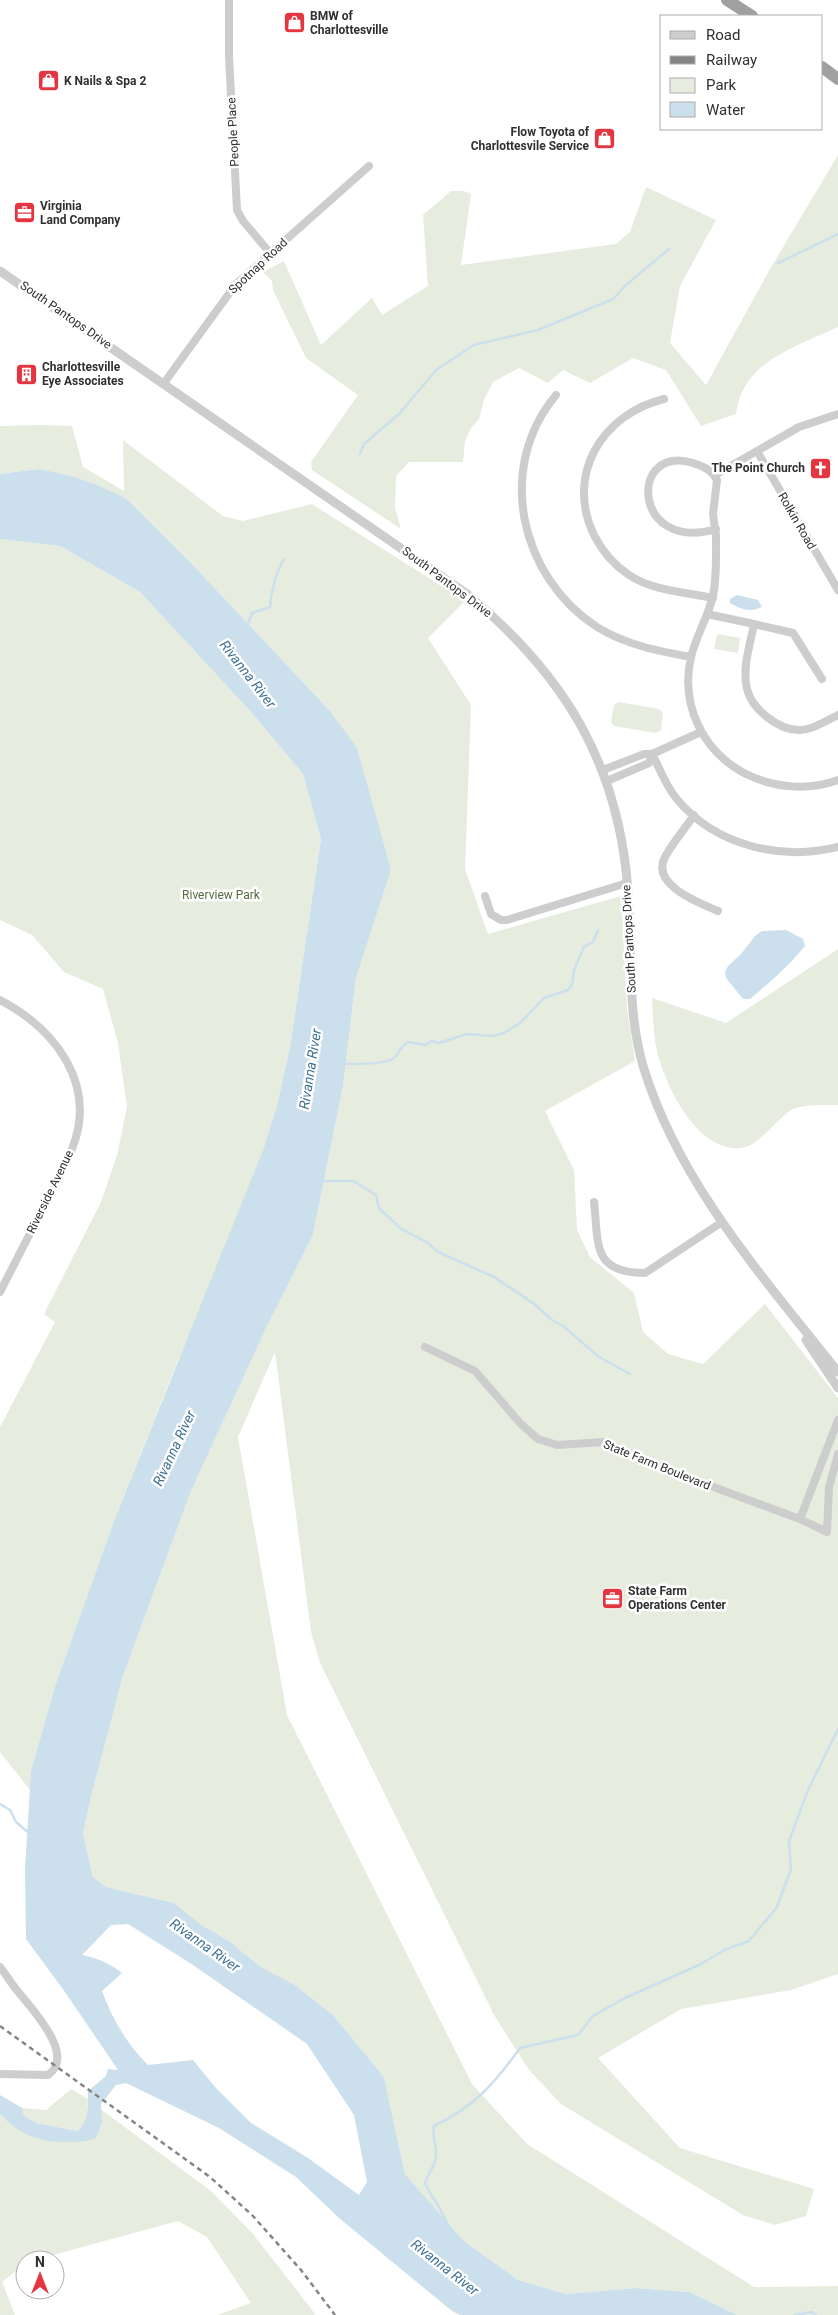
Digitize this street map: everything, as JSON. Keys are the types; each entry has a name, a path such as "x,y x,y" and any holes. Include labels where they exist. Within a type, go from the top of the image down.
{"highway":[{"path":"727,0 750,15"},
{"path":"823,68 838,79"}],"street":[{"name":"People Place","path":"229,0 229,57 237,210 243,221 270,253"},
{"name":"Spotnap Road","path":"164,383 227,295 270,253 370,166"},
{"name":"South Pantops Drive","path":"0,271 468,594 513,635 549,676 580,724 603,770 615,810 627,883 633,1018 644,1068 656,1101 681,1155 722,1222 794,1318 838,1372"},
{"path":"556,395 536,430 529,448 522,483 521,502 524,523 538,562 551,584 570,607 599,628 634,645 691,657"},
{"path":"664,399 641,406 628,413 598,443 586,472 584,485 585,512 589,525 604,552 629,575 654,587 713,598"},
{"path":"714,475 798,427 838,414"},
{"name":"Rolkin Road","path":"757,451 838,590"},
{"path":"716,529 693,533 669,527 662,522 650,509 647,491 652,475 657,469 669,462 688,461 700,465 714,475 718,486 713,514 716,529 716,574 713,598 691,657 688,672 690,703 701,732 714,749 727,761 741,771 765,782 802,787 838,780"},
{"path":"708,614 793,633 822,679"},
{"path":"754,624 746,661 747,690 757,708 777,724 798,730 814,726 838,715"},
{"path":"603,770 644,754 652,754 701,732"},
{"path":"607,781 649,763 652,754"},
{"path":"652,754 672,793 694,815 725,836 758,848 790,853 808,853 838,847"},
{"path":"694,815 665,857 662,870 670,885 692,900 718,912"},
{"path":"485,896 492,914 501,920 507,920 627,883"},
{"name":"Riverside Avenue","path":"0,1000 33,1020 47,1032 64,1055 76,1086 79,1120 72,1149 0,1292"},
{"path":"594,1202 601,1257 610,1266 638,1273 645,1273 722,1222"},
{"name":"South Pantops Drive","path":"794,1318 819,1361 838,1388"},
{"name":"State Farm Boulevard","path":"425,1347 475,1371 520,1423 538,1439 557,1445 573,1445 590,1441 604,1442 673,1472 800,1519 827,1532 829,1487 838,1454"},
{"path":"800,1519 838,1420"},
{"path":"0,1967 42,2021 51,2036 58,2057 56,2068 48,2075 0,2074"}],"green space":[{"path":"838,155 838,327 789,349 760,368 740,396 736,414 701,426 666,370 633,358 590,383 563,370 548,383 519,368 493,382 484,400 479,419 471,428 465,441 463,462 409,462 396,476 395,508 401,529 312,470 311,462 358,395 306,358 273,290 272,281 263,272 284,261 321,345 372,298 382,315 428,286 423,215 451,191 464,191 471,194 461,265 616,244 630,232 646,187 716,220 680,286 670,343 706,385 770,269"},
{"path":"0,426 72,426 83,467 124,491 123,440 223,516 243,521 312,504 465,601 428,638 471,705 465,869 488,934 621,896 627,1008 635,1061 545,1111 574,1170 577,1230 590,1257 634,1293 643,1332 668,1354 703,1364 765,1304 838,1398 838,1974 791,1990 681,2009 598,2058 680,2148 814,2189 806,2216 775,2225 743,2215 561,2104 529,2070 494,2015 320,1663 311,1632 275,1352 238,1437 287,1715 472,2084 527,2144 754,2287 838,2286 838,2315 737,2315 689,2292 636,2288 566,2294 518,2280 464,2241 405,2174 384,2077 333,2015 295,1985 261,1967 229,1941 200,1924 174,1903 106,1887 93,1877 83,1833 123,1676 191,1491 267,1326 313,1235 343,1086 356,978 391,870 330,711 192,564 127,499 39,469 0,474"},
{"name":"Riverview Park","path":"0,539 60,546 140,592 251,712 303,774 321,839 290,1047 277,1105 263,1150 234,1229 174,1370 114,1521 55,1686 31,1771 30,1790 0,1752 0,1427 55,1322 44,1314 101,1202 117,1155 127,1107 118,1043 103,989 64,972 32,935 0,920"},
{"path":"717,634 740,638 738,653 714,649"},
{"path":"618,702 659,709 663,713 661,730 656,733 614,726 611,722 614,705"},
{"path":"838,949 838,1105 812,1105 796,1108 784,1116 756,1142 741,1148 725,1147 711,1140 698,1130 687,1116 669,1085 656,1048 652,998 726,1023"},
{"path":"71,2089 88,2099 85,2121 77,2131 37,2123 24,2116 22,2108 46,2110"},
{"path":"99,2108 211,2191 253,2234 316,2315 217,2315 251,2303 207,2237 178,2221 65,2252 65,2250 15,2250 15,2272 2,2282 15,2315 0,2315 0,2114 5,2119 96,2137 102,2123"}],"water":[{"name":"Rivanna River","path":"39,469 71,476 97,485 127,499 192,564 330,711 357,748 391,870 356,978 343,1086 313,1235 267,1326 191,1491 123,1676 83,1833 93,1877 106,1887 174,1903 200,1924 229,1941 261,1967 295,1985 333,2015 384,2077 405,2174 464,2241 518,2280 566,2294 636,2288 689,2292 737,2315 460,2315 452,2311 339,2218 296,2177 219,2128 126,2083 116,2085 101,2104 102,2123 96,2138 88,2140 56,2142 30,2136 14,2127 0,2114 0,2095 22,2108 24,2116 37,2123 77,2131 86,2118 88,2091 106,2076 108,2069 118,2070 26,1939 25,1870 31,1771 55,1686 114,1521 263,1150 277,1105 290,1047 321,839 303,774 251,712 140,592 60,546 0,539 0,474","holes":["128,1924 190,1963 307,2044 354,2115 367,2182 359,2195 308,2158 251,2123 215,2087 193,2060 148,2065 133,2049 121,2031 102,1991 122,1973 103,1961 82,1955 111,1925"]},
{"path":"737,595 758,600 762,607 745,610 730,603 730,599"},
{"path":"786,930 803,939 805,946 786,967 750,999 743,999 726,978 725,972 728,966 741,954 755,936 762,931"}],"waterway":[{"path":"778,263 838,234"},
{"path":"360,454 364,444 400,413 436,370 474,345 538,330 613,299 626,285 669,249"},
{"path":"248,624 252,613 270,607 274,582 284,559"},
{"path":"343,1064 370,1064 391,1060 408,1042 426,1045 431,1041 439,1043 467,1034 492,1036 504,1033 521,1022 544,998 568,990 572,985 574,970 584,947 593,942 598,930"},
{"path":"321,1181 353,1181 376,1195 379,1208 400,1228 428,1243 438,1252 494,1277 533,1303 599,1357 630,1374"},
{"path":"447,2223 425,2183 436,2157 433,2134 434,2126 461,2111 483,2093 520,2048 578,2035 593,2016 625,1998 701,1964 724,1950 749,1941 777,1907 791,1869 789,1841 808,1790 838,1729"},
{"path":"0,1804 10,1810 16,1822 30,1834"},
{"path":"795,2315 812,2312 816,2315"}],"railway":[{"path":"0,2026 210,2177 252,2215 301,2270 335,2315"}],"place":[{"name":"BMW of Charlottesville","path":"294,23"},
{"name":"K Nails & Spa 2","path":"48,81"},
{"name":"Flow Toyota of Charlottesvile Service","path":"605,139"},
{"name":"Virginia Land Company","path":"24,213"},
{"name":"Charlottesville Eye Associates","path":"26,374"},
{"name":"The Point Church","path":"821,468"},
{"name":"State Farm Operations Center","path":"612,1598"}]}
